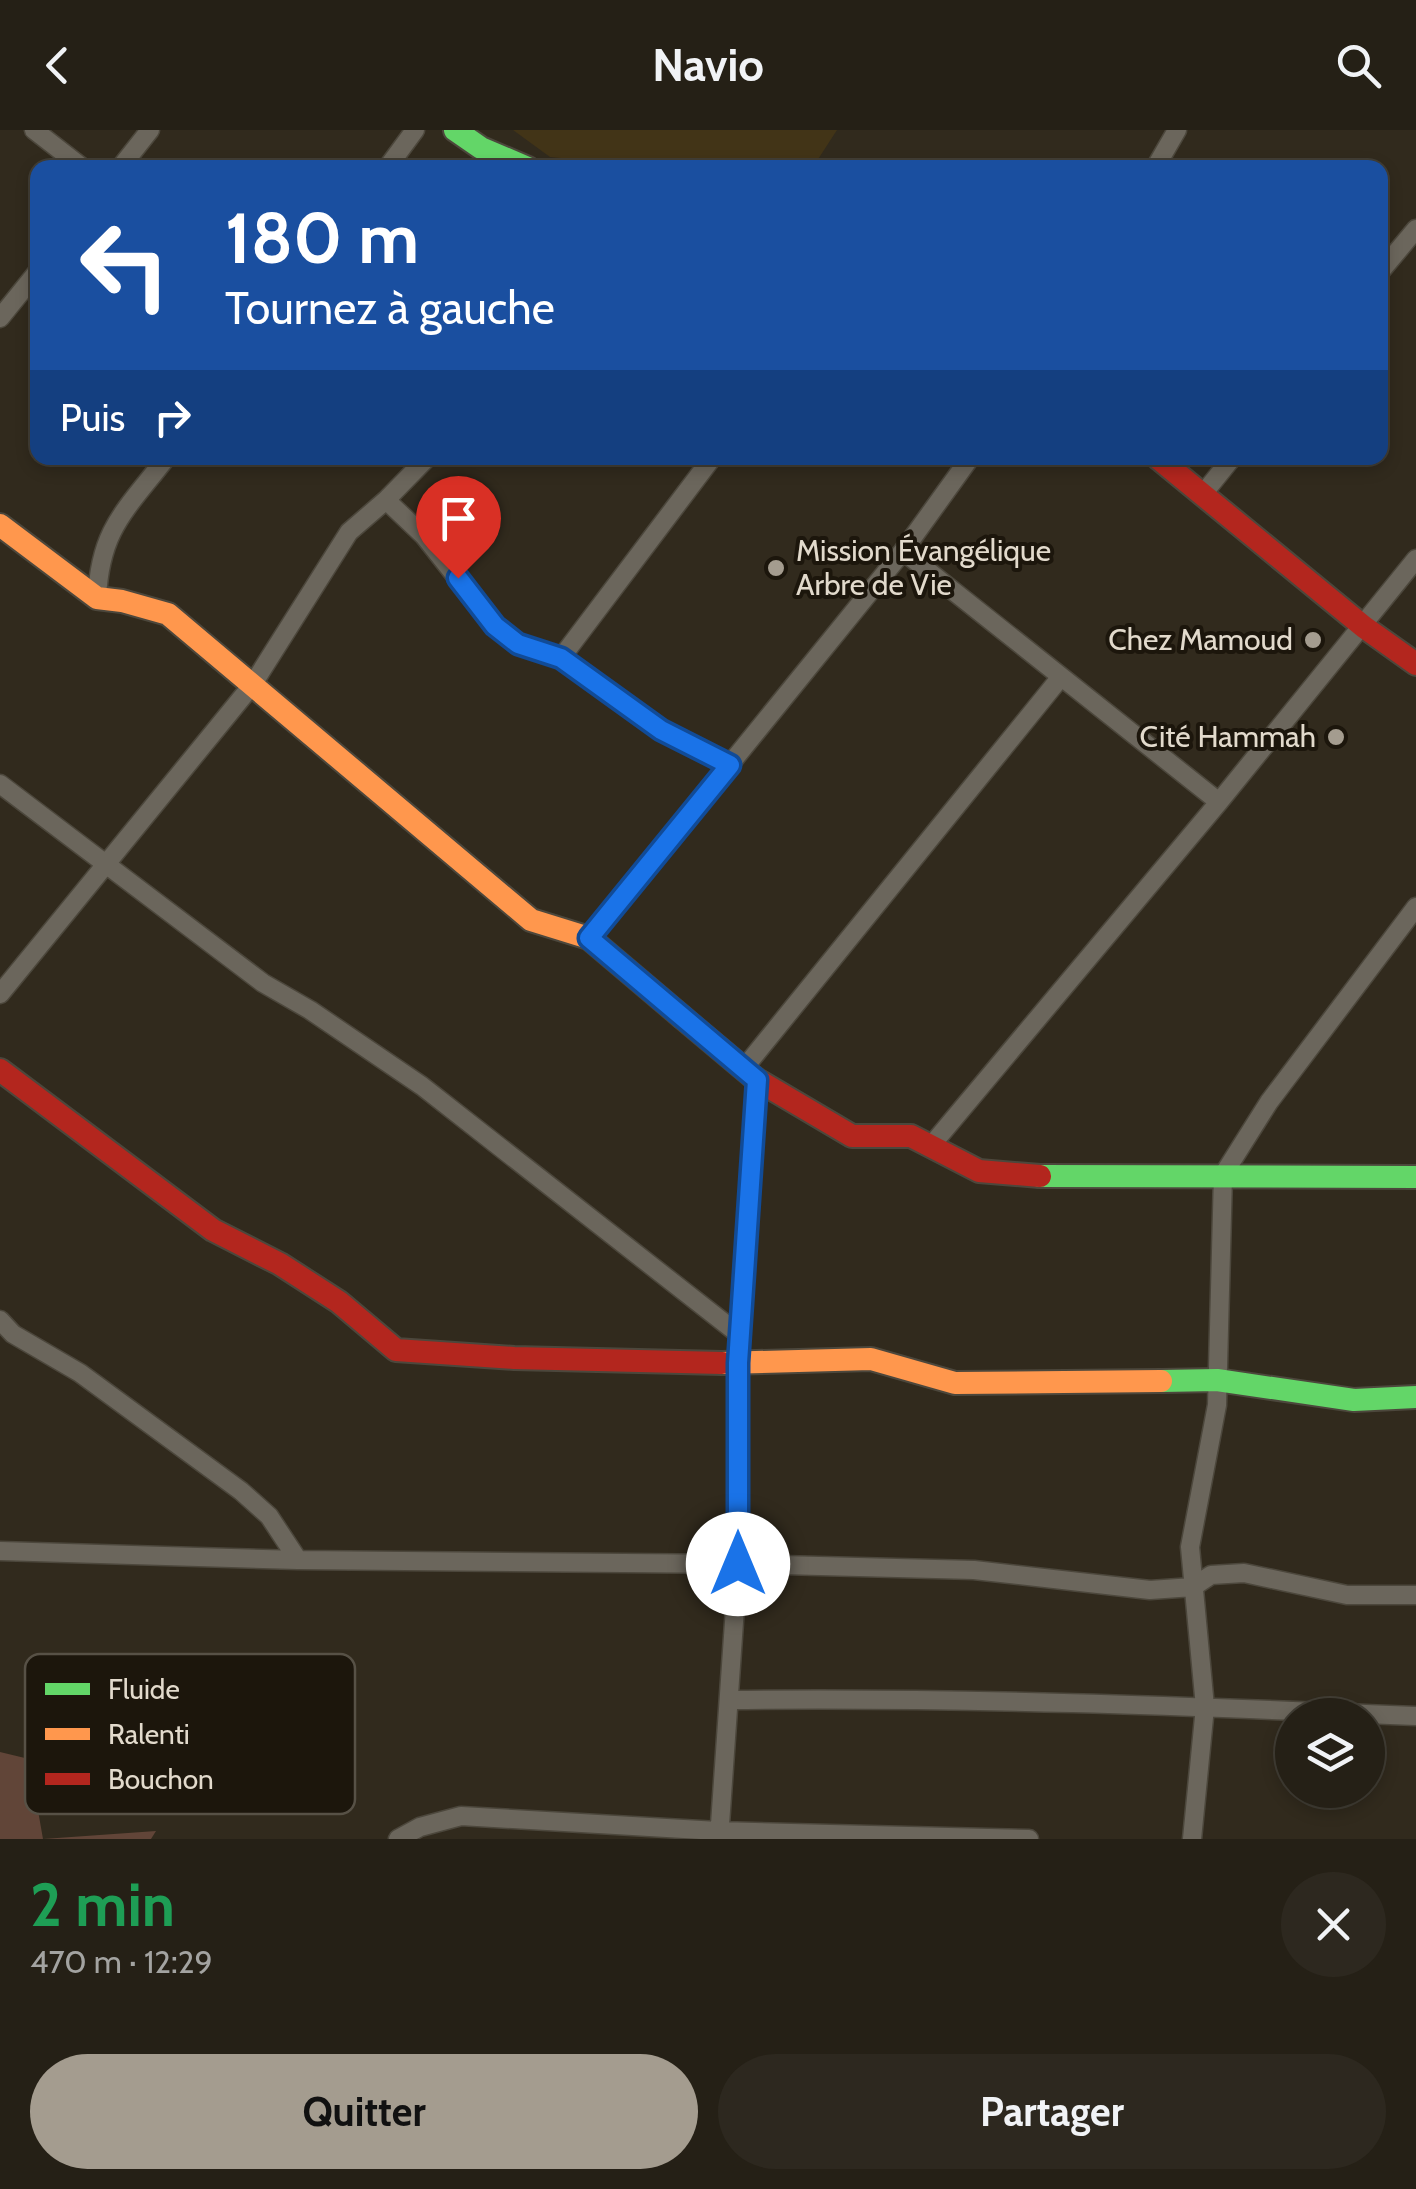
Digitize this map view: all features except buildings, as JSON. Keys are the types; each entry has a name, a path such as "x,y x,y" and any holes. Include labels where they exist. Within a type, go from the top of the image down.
{"street":[{"path":"34,130 73,160"},
{"path":"126,160 150,130"},
{"path":"393,160 415,130"},
{"path":"454,130 509,160"},
{"path":"1160,160 1178,130"},
{"path":"1388,262 1416,229"},
{"path":"0,318 30,281"},
{"path":"97,598 98,572 109,533 161,465"},
{"path":"0,994 253,684 349,532 419,465"},
{"path":"561,658 707,465"},
{"path":"589,938 903,552 965,465"},
{"path":"1167,465 1364,627 1416,664"},
{"path":"1203,494 1226,465"},
{"path":"386,500 424,536 495,626 518,644 561,658 661,730 730,765"},
{"path":"0,525 97,598 168,614 531,920 589,938 751,1073 852,1136 911,1136 979,1172 1020,1176 1416,1177"},
{"path":"903,552 1220,802"},
{"path":"930,1147 1220,802 1416,559"},
{"path":"719,1835 738,1564 738,1363 751,1073 1060,678"},
{"path":"0,784 263,983 422,1086 740,1336"},
{"path":"1192,1839 1206,1706 1190,1547 1216,1405 1223,1175 1269,1102 1416,907"},
{"path":"0,1070 213,1230 280,1264 339,1302 396,1350 514,1358 738,1363 871,1359 955,1383 1217,1380 1354,1400 1416,1397"},
{"path":"0,1320 13,1334 80,1373 241,1491 269,1516 298,1560"},
{"path":"0,1551 298,1560 974,1570 1150,1590 1193,1587 1211,1575 1244,1573 1346,1594 1416,1595"},
{"path":"730,1700 854,1698 1206,1706 1416,1716"},
{"path":"398,1839 420,1827 461,1816 719,1835 1029,1839"}],"shaded area":[{"path":"513,130 837,130 818,160 550,157"},
{"path":"0,1752 25,1758 25,1814 39,1814 43,1839 0,1839"},
{"path":"156,1831 151,1839 43,1839"}],"traffic: fast":[{"path":"455,130 481,148 509,160"},
{"path":"1040,1176 1416,1177"},
{"path":"1161,1381 1217,1380 1354,1400 1416,1397"}],"traffic: slow":[{"path":"0,525 97,598 168,614 531,920 589,938 682,1017"},
{"path":"722,1363 871,1359 955,1383 1161,1381"}],"traffic: jam":[{"path":"1167,465 1364,627 1416,664"},
{"path":"682,1017 757,1080 852,1136 911,1136 979,1171 1040,1176"},
{"path":"0,1070 213,1230 280,1264 339,1302 396,1350 514,1358 722,1363"}],"place":[{"name":"Mission Évangélique Arbre de Vie","path":"776,568"},
{"name":"Chez Mamoud","path":"1313,640"},
{"name":"Cité Hammah","path":"1336,737"}],"route":[{"path":"458,578 495,626 518,644 561,658 661,730 730,765 589,938 757,1080 738,1363 738,1564"}]}
